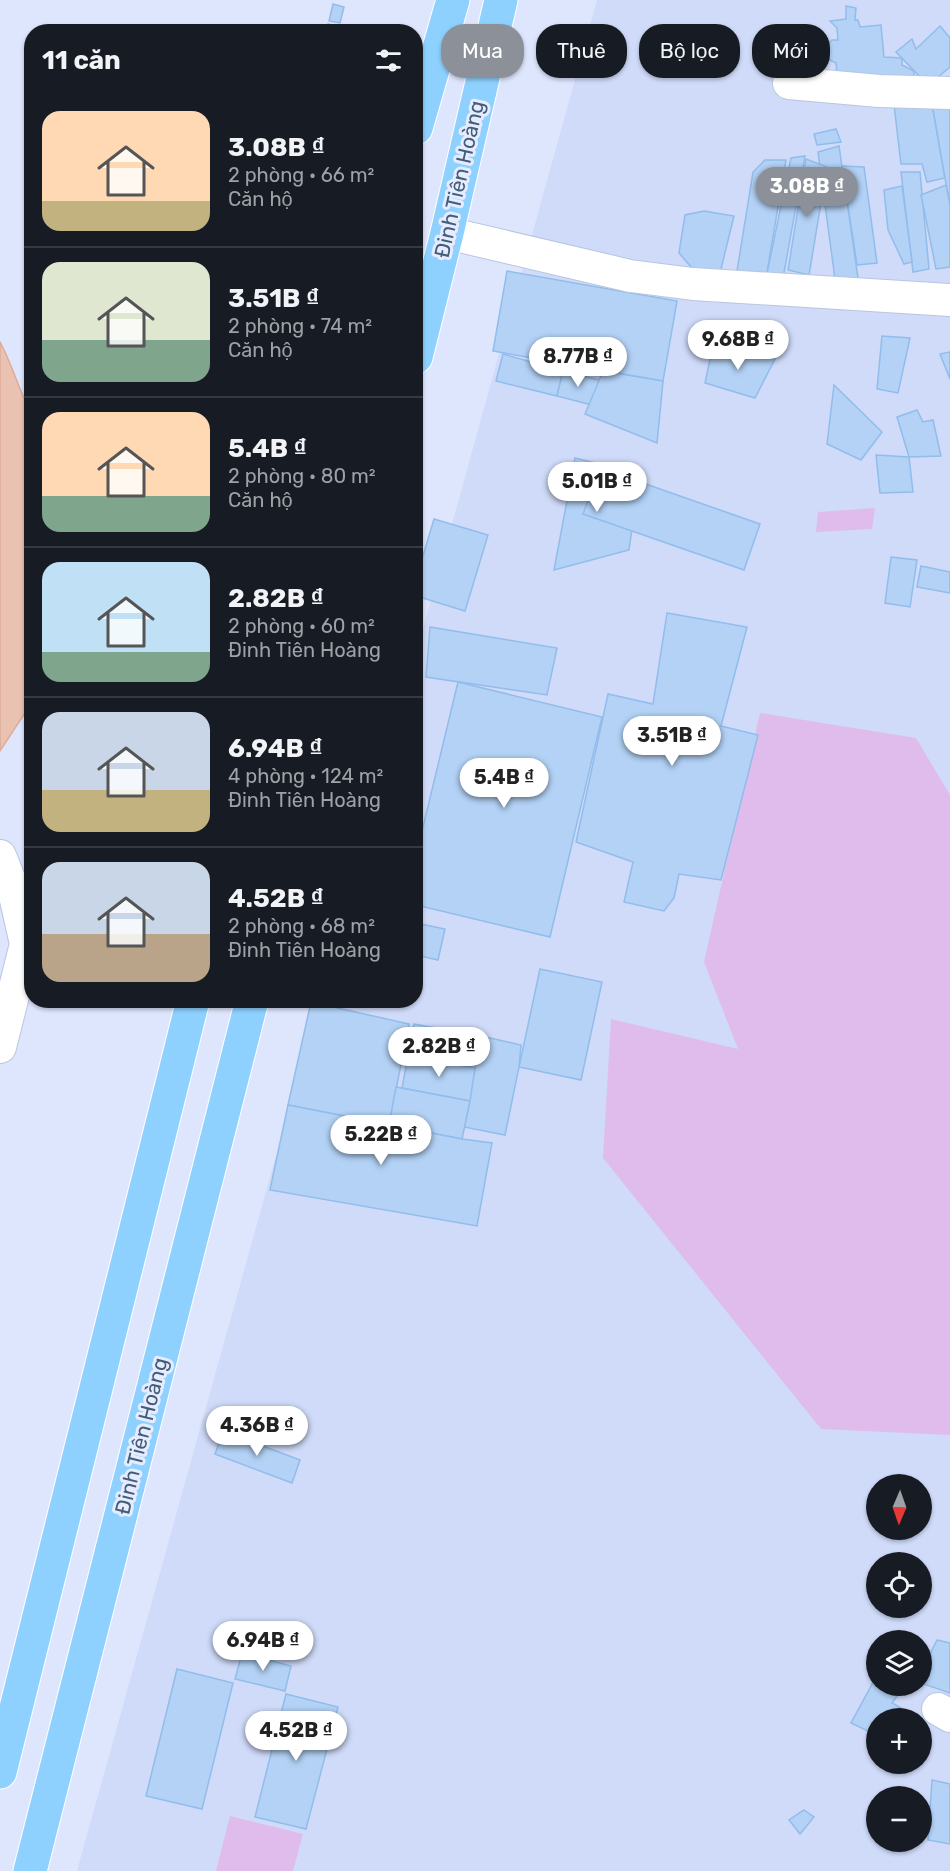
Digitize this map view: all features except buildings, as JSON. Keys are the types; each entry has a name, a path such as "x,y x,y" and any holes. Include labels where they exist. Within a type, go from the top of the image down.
{"highway":[{"name":"Đinh Tiên Hoàng","path":"423,329 501,0"},
{"path":"423,103 452,1"},
{"path":"0,1772 191,1008"},
{"name":"Đinh Tiên Hoàng","path":"30,1871 250,1008"}],"street":[{"path":"789,83 879,91 950,93"},
{"path":"447,232 630,276 693,284 950,300"},
{"path":"0,856 14,891 24,935"},
{"path":"0,1047 24,952"}],"shaded area":[{"path":"597,0 950,0 950,1871 77,1871 317,1008 423,1008 423,629 575,78 627,78 627,24 590,24"},
{"path":"0,342 24,398 24,715 0,751"},
{"path":"875,508 872,529 816,532 818,512"},
{"path":"760,713 916,738 950,795 950,1435 821,1429 603,1158 611,1019 738,1049 704,962"},
{"path":"230,1816 303,1834 293,1871 216,1871"}]}
